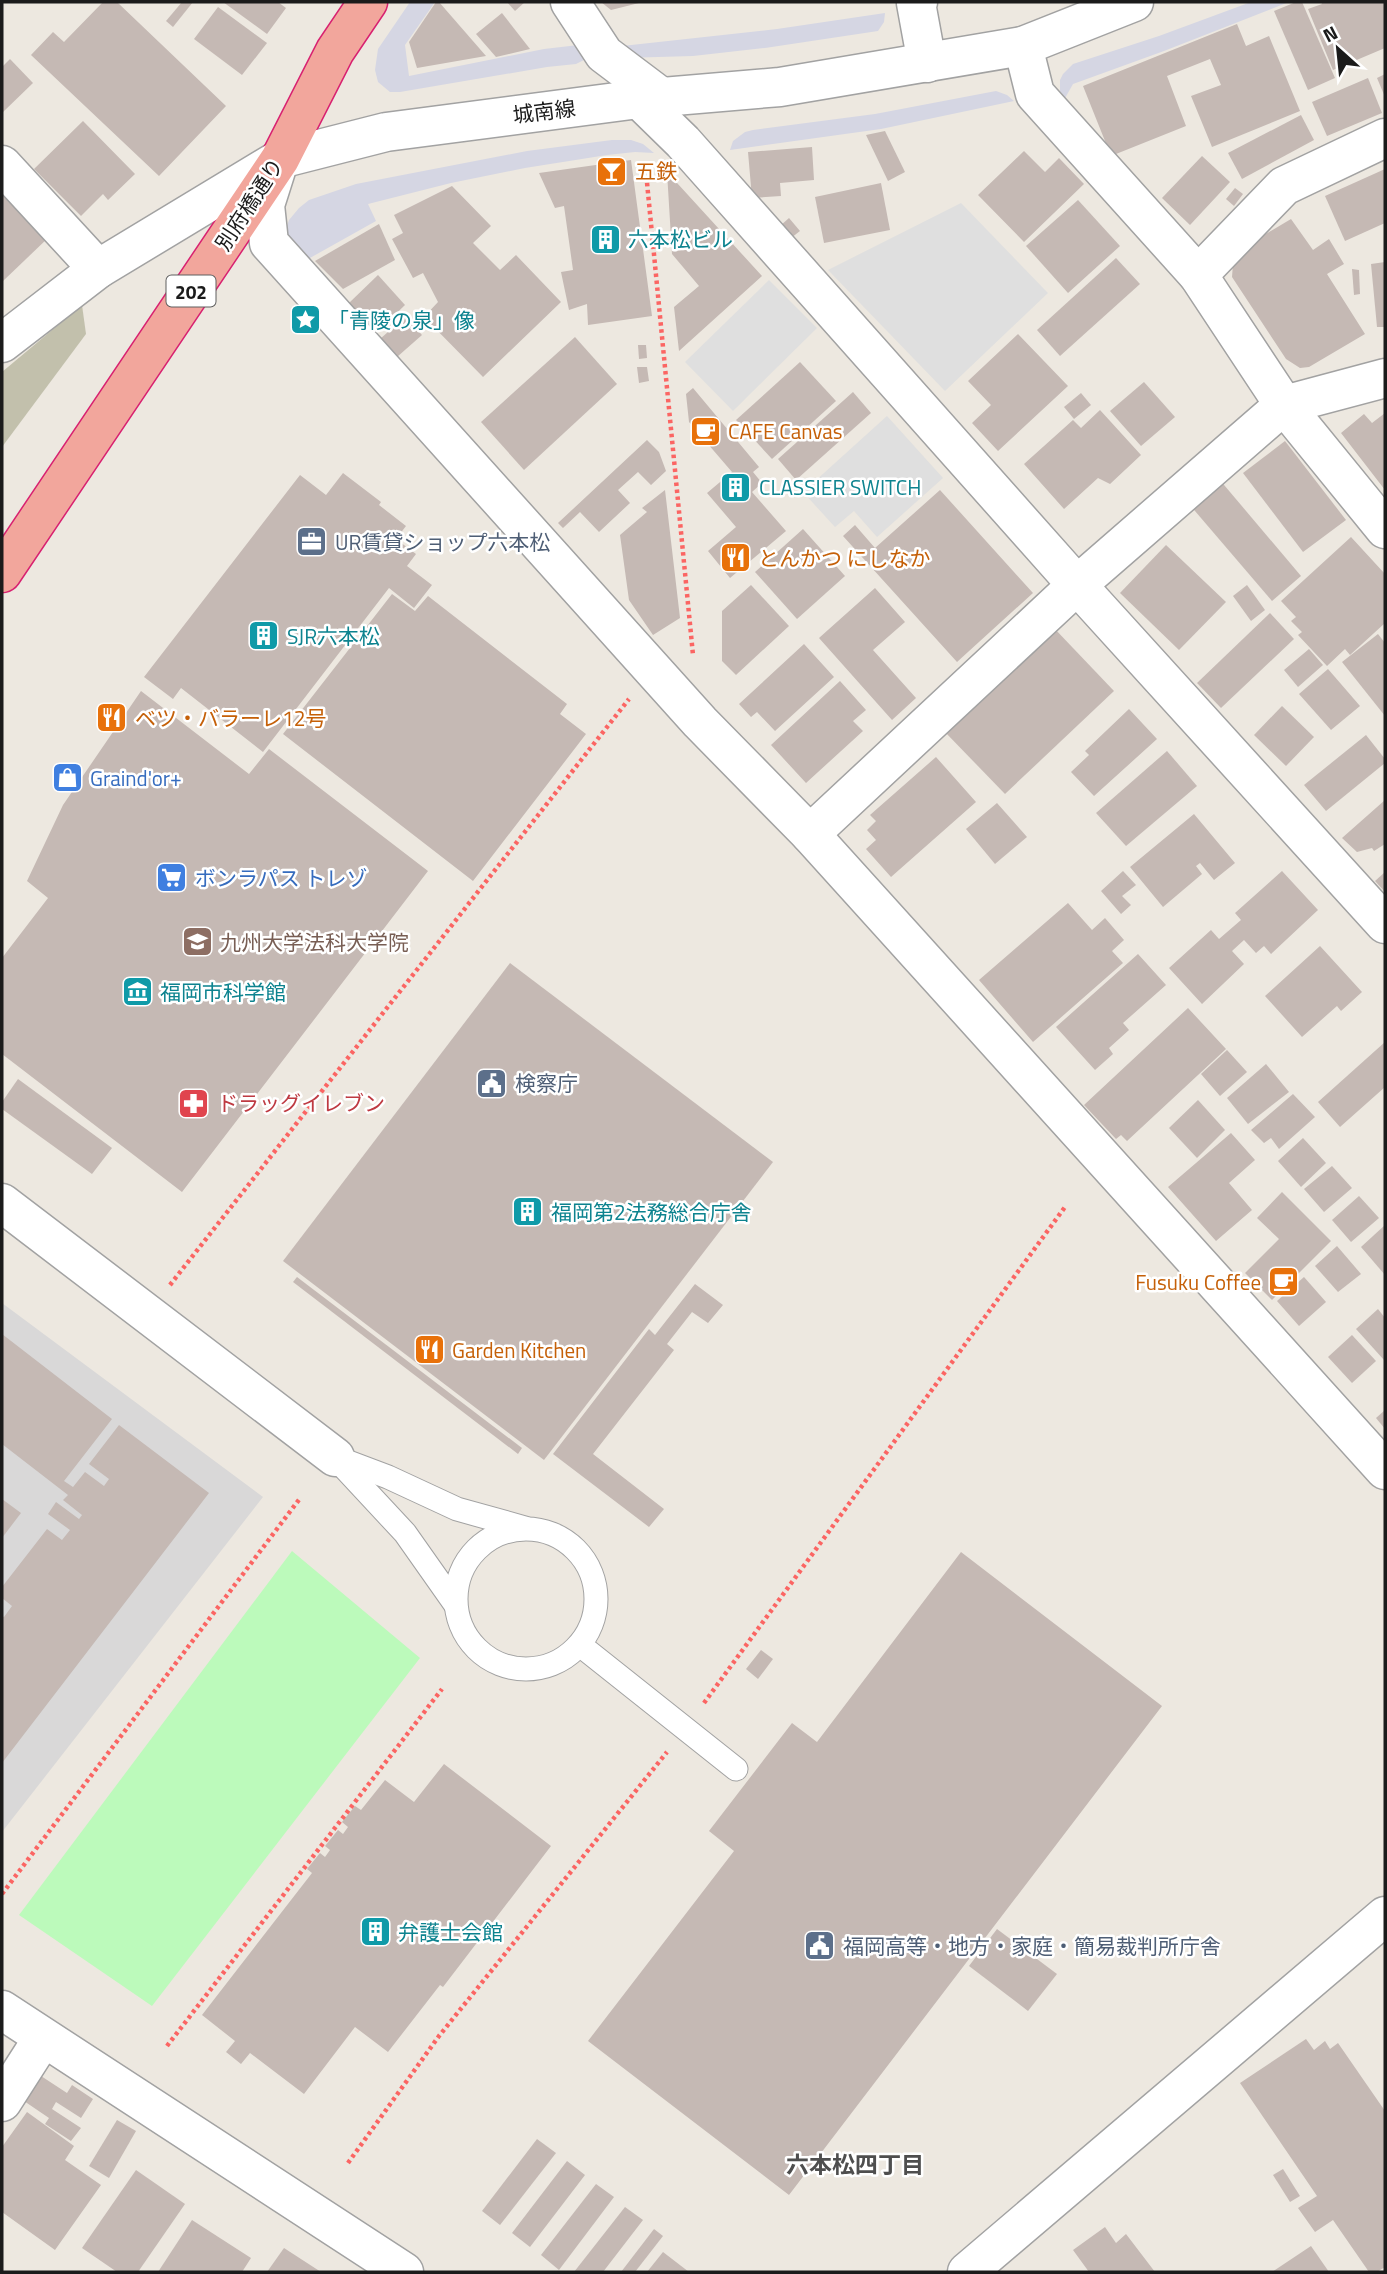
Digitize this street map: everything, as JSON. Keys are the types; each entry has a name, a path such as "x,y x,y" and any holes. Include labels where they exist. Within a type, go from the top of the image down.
{"highway":[{"name":"別府橋通り","path":"2,573 280,159 335,51 368,2"}],"street":[{"path":"570,2 604,54 650,98 683,142 1077,585 1385,924"},
{"path":"916,2 927,63"},
{"name":"城南線","path":"2,343 98,269 280,159 386,132 650,98 780,88 1023,46 1134,2"},
{"path":"1023,46 1035,94 1198,275 1284,405 1385,530"},
{"path":"1198,275 1284,186 1385,138"},
{"path":"280,159 265,205 269,243 700,722 810,834 1385,1471"},
{"path":"2,165 98,269"},
{"path":"810,834 1077,585 1284,405 1385,378"},
{"path":"2,1203 335,1457"},
{"path":"967,2272 1385,1916"},
{"path":"2,2010 404,2272"},
{"path":"2,2102 43,2038"}],"lane":[{"path":"335,1457 388,1477 457,1509 548,1532 565,1540 579,1553 590,1569 596,1588 596,1609 590,1628 580,1645 564,1659 546,1667 525,1670 505,1667 486,1657 470,1643 460,1625 455,1604 457,1583 465,1563 477,1549 492,1538 510,1531 529,1529"},
{"path":"335,1457 405,1532 455,1604"},
{"path":"580,1645 736,1769"}],"path":[{"path":"644,152 694,660"},
{"path":"170,1286 653,669"},
{"path":"348,2163 439,2036 685,1729 1065,1207"},
{"path":"2,1894 301,1497"},
{"path":"167,2046 442,1689"}],"shaded area":[{"path":"410,2 435,2 405,45 409,76 544,49 587,44 588,54 576,64 390,92 378,82 375,70 378,49"},
{"path":"1251,2 1289,2 1073,84 1064,100 1060,92 1060,80 1073,64"},
{"path":"885,13 884,22 878,31 765,48 693,56 623,58 613,47 777,29"},
{"path":"996,91 1014,101 881,129 730,150 733,141 745,132 753,130 875,114"},
{"path":"631,140 643,144 654,153 607,155 525,168 368,204 376,221 301,263 283,237 289,220 309,200 356,184 527,151"},
{"path":"961,203 1048,293 945,391 828,270"},
{"path":"769,280 817,328 733,411 685,362"},
{"path":"82,305 86,334 2,447 2,372"},
{"path":"887,416 943,478 877,537 854,511 835,527 803,492"},
{"path":"2,1303 263,1497 2,1832"}],"green space":[{"path":"292,1551 420,1658 152,2006 19,1915"}],"building":[{"path":"103,2 117,2 226,106 159,176 31,55 53,32 64,42"},
{"path":"182,2 193,2 173,27 166,21"},
{"path":"223,2 278,2 286,8 267,34"},
{"path":"436,2 439,2 486,56 417,68 409,42"},
{"path":"507,2 525,2 515,11"},
{"path":"601,2 639,2 639,3 611,10"},
{"path":"1302,2 1335,78 1308,90 1274,11"},
{"path":"1321,2 1385,2 1385,48 1333,70 1308,9 1322,4"},
{"path":"218,7 267,43 242,75 194,39"},
{"path":"502,13 530,49 496,57 476,34"},
{"path":"1237,24 1246,46 1269,36 1300,111 1212,147 1191,96 1221,85 1210,59 1167,76 1186,126 1111,156 1083,86"},
{"path":"10,59 33,83 2,113 2,67"},
{"path":"1385,74 1385,97 1377,78"},
{"path":"1368,78 1382,113 1327,136 1312,102"},
{"path":"1301,115 1314,140 1242,179 1228,153"},
{"path":"83,121 135,174 108,200 103,194 81,216 34,169"},
{"path":"885,131 905,172 888,181 866,135"},
{"path":"812,147 814,180 780,183 781,196 752,198 748,152"},
{"path":"1024,151 1045,172 1059,158 1084,184 1024,242 978,195"},
{"path":"1202,156 1230,182 1190,225 1162,198"},
{"name":"六本松ビル","path":"631,160 652,316 588,325 587,304 569,310 561,272 573,270 564,206 555,208 539,173"},
{"path":"1385,169 1385,223 1345,241 1325,196"},
{"path":"667,172 762,276 679,351 674,307 699,286 672,254"},
{"path":"881,183 890,230 824,243 815,197"},
{"path":"2,186 49,237 2,282"},
{"path":"452,186 491,226 473,243 500,270 516,255 561,302 483,377 424,317 438,302 423,273 413,278 392,239 403,233 394,215"},
{"path":"1235,188 1243,194 1234,206 1226,199"},
{"path":"1078,200 1120,246 1068,293 1026,246"},
{"path":"789,218 800,231 791,238 780,226"},
{"path":"1291,219 1313,250 1329,239 1344,264 1327,274 1365,334 1309,367 1300,368 1286,359 1232,277 1233,264 1239,250"},
{"path":"379,224 395,260 343,289 315,261"},
{"path":"1116,258 1140,284 1060,356 1037,330"},
{"path":"1385,262 1385,327 1377,327 1371,264"},
{"path":"1352,269 1359,270 1360,294 1354,295"},
{"path":"378,275 405,305 377,332 349,303"},
{"path":"405,317 422,335 397,357 380,339"},
{"path":"1018,334 1068,386 998,451 972,423 991,405 968,381"},
{"path":"575,337 617,384 524,470 481,422"},
{"path":"638,345 646,345 647,358 639,359"},
{"path":"800,362 836,401 772,459 736,420"},
{"path":"637,367 647,367 649,381 639,383"},
{"path":"1144,382 1175,417 1141,446 1110,411"},
{"name":"CLASSIER SWITCH","path":"693,388 759,467 753,472 762,483 752,492 786,531 730,578 708,551 736,527 707,493 732,472 689,422 686,394"},
{"path":"853,392 871,413 796,480 778,459"},
{"path":"1081,393 1091,405 1074,419 1064,407"},
{"path":"1100,410 1141,455 1110,484 1098,478 1064,509 1024,464 1073,420 1081,428"},
{"path":"1385,413 1385,490 1341,433 1364,414 1372,423"},
{"path":"647,440 659,452 666,471 651,485 638,472 618,490 630,503 599,532 580,512 563,528 558,523"},
{"path":"1285,441 1346,520 1303,552 1243,473"},
{"name":"SJR六本松","path":"343,473 381,502 379,505 406,526 396,539 416,554 407,566 432,585 414,608 389,588 263,752 181,688 173,699 144,677 300,475 326,495"},
{"path":"1219,479 1301,576 1272,601 1189,504"},
{"path":"665,490 680,618 653,635 629,600 620,535 647,512 642,508"},
{"path":"940,490 1033,593 957,662 843,536 855,525 875,548"},
{"path":"803,529 845,576 797,619 755,572"},
{"path":"1351,537 1385,574 1385,623 1350,655 1345,649 1327,666 1298,635 1302,632 1291,621 1296,617 1281,601"},
{"path":"1166,545 1226,602 1179,650 1120,593"},
{"path":"751,585 789,626 736,675 722,661 722,611"},
{"path":"1247,585 1265,610 1251,621 1233,596"},
{"path":"875,588 905,622 873,650 916,698 892,720 819,638"},
{"path":"392,594 415,611 428,596 567,704 560,714 586,734 473,881 283,734"},
{"path":"1270,613 1294,639 1221,708 1197,683"},
{"path":"1053,627 1114,691 1005,794 944,731"},
{"path":"1378,634 1385,643 1385,716 1342,662"},
{"path":"804,644 834,677 775,731 757,712 751,717 739,704"},
{"path":"1309,649 1323,665 1298,687 1284,670"},
{"path":"1328,669 1360,706 1331,730 1299,694"},
{"path":"840,681 866,710 853,721 863,731 806,783 771,745"},
{"path":"141,691 249,774 269,749 428,871 182,1192 2,1054 2,958 48,898 27,881 63,805"},
{"path":"1282,706 1314,737 1286,766 1254,735"},
{"path":"1129,709 1157,739 1094,796 1071,772 1089,755 1085,751"},
{"path":"1366,735 1385,759 1385,763 1326,811 1304,785"},
{"path":"1167,751 1197,786 1126,846 1096,813"},
{"path":"936,757 976,802 891,877 866,849 876,840 867,830 876,821 870,815"},
{"path":"1385,800 1385,844 1374,851 1372,848 1357,852 1342,838"},
{"path":"997,803 1027,837 995,864 966,829"},
{"path":"1194,814 1235,863 1214,880 1200,863 1196,866 1202,874 1163,907 1130,867"},
{"path":"1123,871 1136,885 1122,896 1131,905 1121,914 1101,891"},
{"path":"1282,871 1318,910 1271,954 1264,946 1256,953 1244,940 1232,951 1244,964 1202,1004 1169,968 1211,930 1219,939 1241,920 1235,913"},
{"path":"1385,872 1385,892 1375,881"},
{"path":"1068,903 1092,930 1105,918 1124,940 1112,951 1123,963 1033,1042 979,980"},
{"path":"1320,946 1362,992 1341,1011 1337,1006 1302,1037 1265,996"},
{"path":"1138,954 1166,985 1123,1023 1129,1030 1109,1048 1113,1054 1095,1070 1056,1027"},
{"name":"福岡第2法務総合庁舎","path":"510,963 773,1162 544,1460 283,1261"},
{"path":"1188,1008 1226,1049 1127,1141 1121,1135 1116,1139 1084,1105"},
{"path":"1385,1042 1385,1087 1340,1127 1318,1102"},
{"path":"1227,1050 1247,1072 1220,1096 1201,1074"},
{"path":"1266,1064 1289,1092 1248,1124 1227,1098"},
{"path":"18,1079 112,1148 92,1174 2,1109 2,1102"},
{"path":"1293,1094 1315,1117 1279,1149 1271,1138 1264,1143 1251,1130"},
{"path":"1198,1100 1225,1130 1197,1158 1169,1128"},
{"path":"1231,1133 1255,1160 1229,1183 1252,1210 1216,1241 1168,1187"},
{"path":"1303,1138 1326,1163 1301,1187 1278,1161"},
{"path":"1332,1166 1352,1188 1324,1212 1304,1189"},
{"path":"1282,1192 1331,1241 1272,1300 1245,1273 1279,1239 1257,1218"},
{"path":"1359,1196 1379,1218 1351,1242 1332,1220"},
{"path":"1385,1225 1385,1275 1361,1247"},
{"path":"1337,1246 1361,1274 1338,1292 1315,1266"},
{"path":"297,1277 522,1448 518,1454 293,1282"},
{"path":"1304,1277 1326,1302 1299,1326 1277,1301"},
{"path":"695,1284 723,1305 708,1323 692,1312 667,1344 674,1350 593,1454 664,1509 649,1527 553,1454 649,1329 655,1335"},
{"path":"1378,1309 1385,1318 1384,1360 1356,1329"},
{"path":"2,1334 112,1419 64,1481 73,1487 85,1472 104,1486 109,1479 89,1464 119,1425 209,1493 2,1763 2,1616 4,1617 12,1606 2,1598 2,1587 47,1529 62,1540 70,1530 48,1514 56,1502 79,1519 82,1515 63,1500 68,1495 2,1444"},
{"path":"1352,1335 1376,1361 1352,1383 1328,1357"},
{"path":"1385,1410 1385,1429 1376,1418"},
{"path":"2,1499 21,1513 2,1538"},
{"name":"福岡高等・地方・家庭・簡易裁判所庁舎","path":"961,1552 1162,1706 789,2195 588,2041 734,1851 709,1831 792,1723 817,1742"},
{"path":"761,1650 773,1659 758,1679 746,1669"},
{"name":"弁護士会館","path":"444,1764 551,1846 443,1987 440,1985 388,2052 355,2027 304,2094 250,2053 241,2064 226,2052 235,2041 202,2015 312,1873 307,1869 320,1853 325,1857 330,1850 325,1846 338,1830 343,1834 348,1827 342,1822 355,1806 361,1810 385,1780 414,1802"},
{"path":"997,1929 1057,1974 1028,2011 969,1966"},
{"path":"1306,2039 1314,2050 1325,2041 1330,2049 1338,2043 1385,2111 1385,2267 1377,2272 1369,2272 1333,2220 1315,2232 1298,2208 1317,2196 1240,2083"},
{"path":"41,2076 67,2093 72,2085 93,2099 81,2118 56,2102 52,2109 81,2128 71,2141 45,2124 49,2118 24,2101"},
{"path":"27,2112 74,2146 65,2160 101,2185 55,2250 2,2212 2,2147"},
{"path":"117,2120 136,2131 109,2178 89,2166"},
{"path":"537,2139 556,2153 500,2225 482,2211"},
{"path":"567,2161 585,2175 530,2247 512,2233"},
{"path":"1283,2169 1300,2196 1290,2202 1273,2175"},
{"path":"136,2170 185,2204 138,2272 117,2272 82,2248"},
{"path":"596,2184 614,2197 559,2270 541,2255"},
{"path":"625,2207 643,2220 603,2272 574,2272"},
{"path":"192,2220 251,2258 242,2272 158,2272"},
{"path":"1105,2227 1116,2243 1126,2234 1155,2272 1089,2272 1073,2250"},
{"path":"654,2229 663,2236 635,2272 621,2272"},
{"path":"1311,2246 1329,2272 1272,2272"},
{"path":"284,2248 321,2272 267,2272"},
{"path":"663,2252 689,2272 647,2272"}],"place":[{"name":"五鉄","path":"612,171"},
{"name":"六本松ビル","path":"605,239"},
{"name":"「青陵の泉」像","path":"305,320"},
{"name":"CAFE Canvas","path":"705,431"},
{"name":"CLASSIER SWITCH","path":"736,487"},
{"name":"UR賃貸ショップ六本松","path":"312,542"},
{"name":"とんかつ にしなか","path":"735,558"},
{"name":"SJR六本松","path":"264,636"},
{"name":"ベツ・バラーレ12号","path":"112,718"},
{"name":"Graind'or+","path":"67,778"},
{"name":"ボンラパス トレゾ","path":"172,878"},
{"name":"九州大学法科大学院","path":"197,942"},
{"name":"福岡市科学館","path":"137,992"},
{"name":"検察庁","path":"492,1083"},
{"name":"ドラッグイレブン","path":"194,1103"},
{"name":"福岡第2法務総合庁舎","path":"528,1212"},
{"name":"Fusuku Coffee","path":"1284,1282"},
{"name":"Garden Kitchen","path":"429,1350"},
{"name":"弁護士会館","path":"375,1932"},
{"name":"福岡高等・地方・家庭・簡易裁判所庁舎","path":"820,1946"}],"district":[{"name":"六本松四丁目","path":"855,2164"}]}
